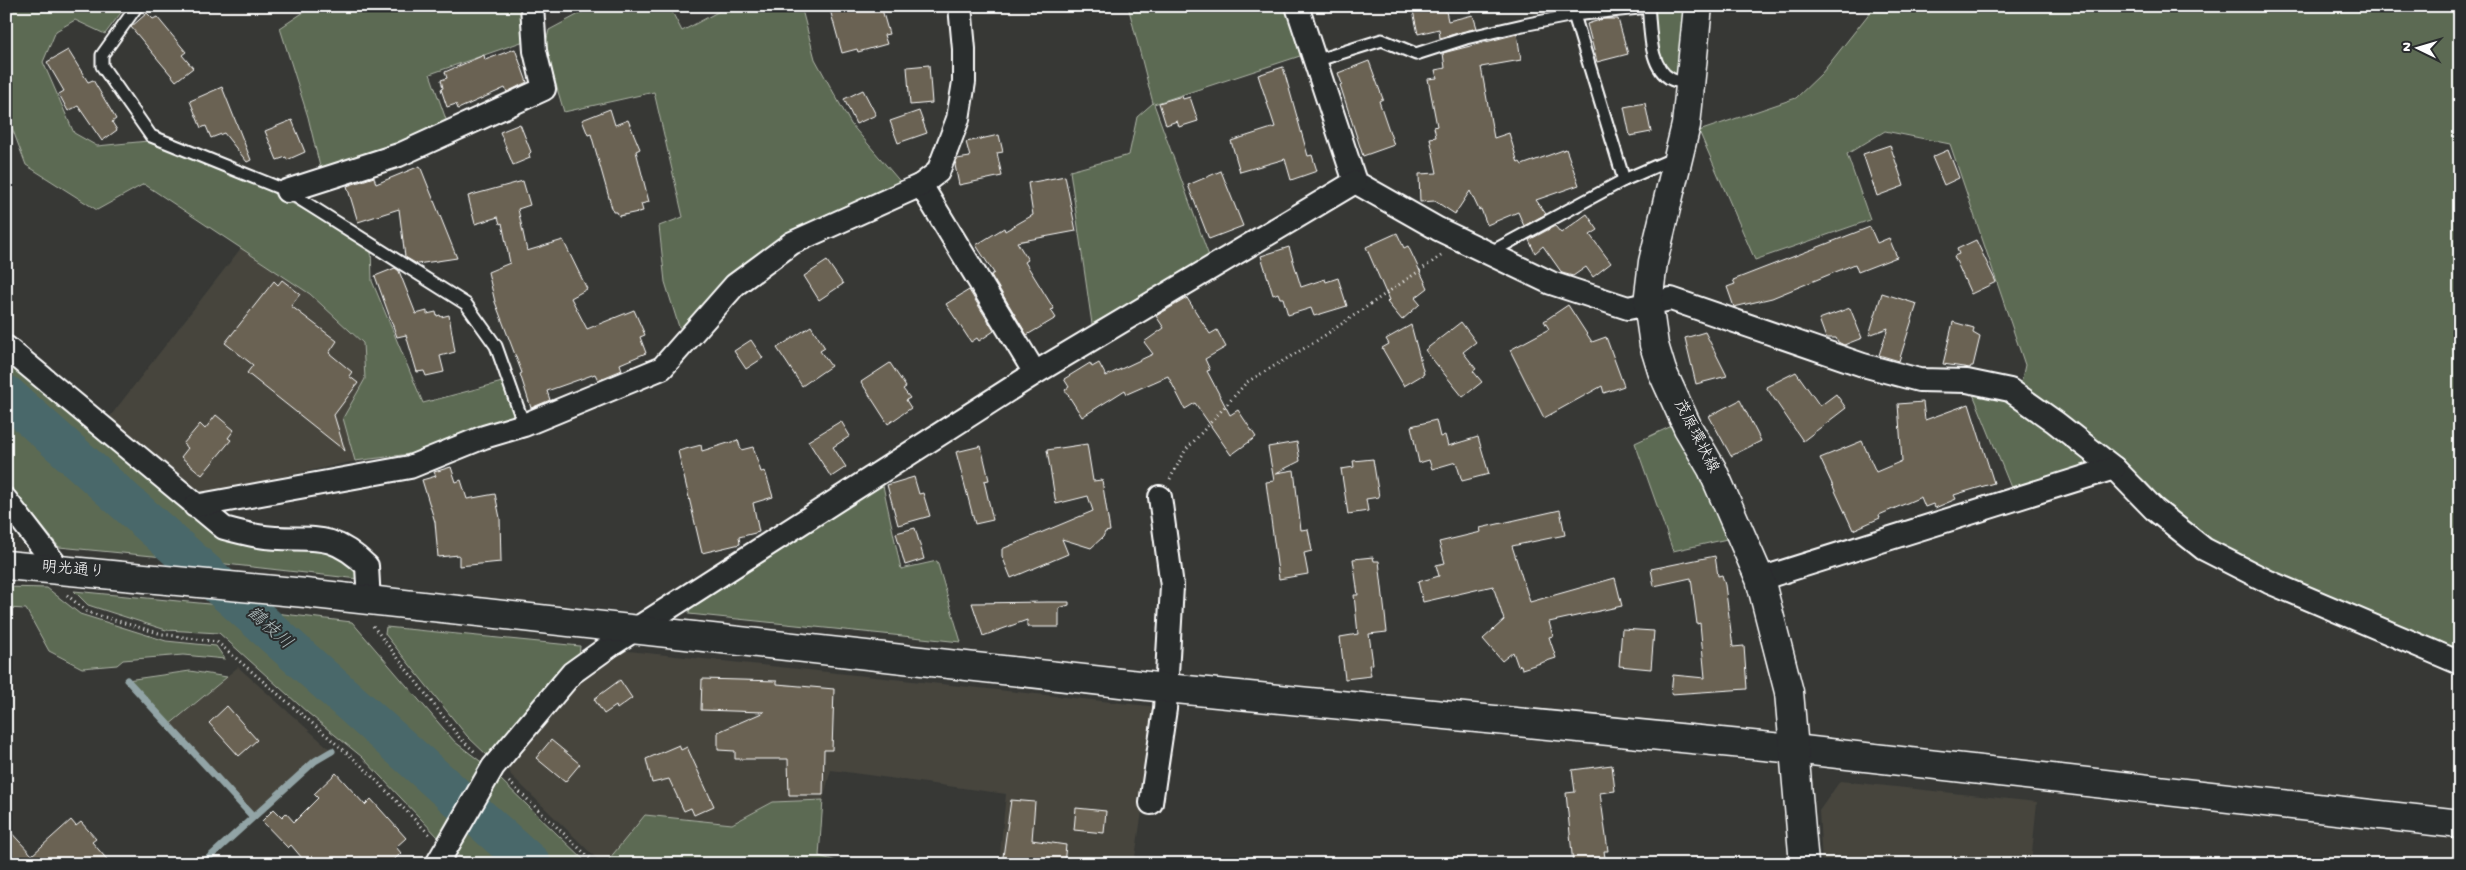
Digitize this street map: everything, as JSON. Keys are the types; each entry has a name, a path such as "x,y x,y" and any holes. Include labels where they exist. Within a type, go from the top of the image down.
{"street":[{"path":"287,191 400,155 544,89 535,51 532,6"},
{"path":"195,506 410,467 484,437 524,424 662,368 735,284 792,244 921,185 938,172 958,119 964,82 964,49 960,6"},
{"path":"1297,6 1355,182 1384,200 1551,283 1628,308 1672,299 1863,366 1919,380 1967,381 2010,390 2114,468 2154,508 2204,549 2269,582 2460,663"},
{"name":"茂原環状線","path":"1698,6 1686,125 1653,262 1648,303 1654,345 1662,371 1688,428 1712,469 1760,579 1789,692 1804,864"},
{"path":"438,851 493,766 572,673 635,630 1035,373 1355,182"},
{"path":"921,185 1035,373"},
{"path":"6,347 195,506 224,528 259,536 327,539 352,551 367,566 371,613"},
{"path":"1760,579 2114,468"},
{"path":"1151,803 1165,709 1172,586 1160,497"},
{"path":"6,500 60,578"},
{"name":"明光通り","path":"6,565 60,578 139,577 305,593 371,613 635,630 1166,688 1794,749 2460,824"}],"lane":[{"path":"137,6 102,55 102,66 152,136 287,191 466,304 496,346 524,424"},
{"path":"1315,62 1382,40 1416,54 1466,38 1574,15 1648,7 1654,54 1658,67 1671,79 1690,84"},
{"path":"1574,15 1624,180"},
{"path":"1489,253 1624,180 1678,157"}],"path":[{"path":"1160,497 1185,451 1247,382 1315,342 1377,301 1460,239"},
{"path":"60,578 70,599 87,612 162,634 217,642 360,764 438,851"},
{"path":"371,613 374,630 459,737 493,766 596,864"}],"shaded area":[{"path":"241,248 310,294 364,344 365,379 343,418 355,461 189,497 105,423"},
{"path":"619,650 1158,707 1134,864 999,864 1006,794 831,770 823,800 773,802 732,824 645,816 605,864 602,864 511,775 507,765 590,669"},
{"path":"238,667 332,751 315,761 253,817 169,725"},
{"path":"1840,781 2037,802 2031,864 1822,864 1819,811"}],"green space":[{"path":"6,6 126,6 105,34 75,20 56,31 43,62 74,133 97,146 148,141 266,189 371,247 372,281 423,403 506,381 515,419 410,454 355,461 343,418 365,379 363,343 310,294 144,184 97,210 26,165 6,112"},
{"path":"313,6 523,6 527,40 430,74 448,125 321,171 308,117 280,28"},
{"path":"594,6 669,6 682,31 729,6 801,6 815,59 851,124 903,185 835,215 688,328 679,327 665,282 659,226 683,217 654,92 564,112 545,47 549,30"},
{"path":"1128,6 1287,6 1303,55 1154,104 1210,259 1092,324 1070,171 1129,155 1137,117 1153,103"},
{"path":"1653,6 1686,6 1682,75 1672,72 1660,58 1657,48"},
{"path":"1875,6 2460,6 2460,654 2210,546 2180,520 2146,482 2021,383 2025,365 1950,144 1885,131 1847,154 1870,220 1755,260 1699,131 1796,98 1822,73"},
{"path":"6,346 199,519 328,549 356,562 359,579 199,561 6,387"},
{"path":"1998,393 2104,463 2014,495 1973,394"},
{"path":"6,404 174,558 59,547 6,481"},
{"path":"1674,425 1712,498 1727,539 1673,551 1635,443"},
{"path":"882,481 901,569 937,561 961,642 689,614 690,605"},
{"path":"6,587 47,588 80,614 166,641 216,646 225,659 183,655 123,660 117,665 82,668 49,651 26,609 6,608"},
{"path":"74,591 230,606 455,807 439,838 362,757 308,713 219,633 166,630 88,605"},
{"path":"258,611 352,622 455,742 484,764 465,794"},
{"path":"386,627 580,646 579,658 489,757 467,736 385,634"},
{"path":"190,671 227,677 169,725 127,680"},
{"path":"498,777 588,864 544,864 480,808"},
{"path":"823,800 819,856 847,864 605,864 645,815 732,824 773,802"},
{"path":"472,821 521,864 468,864 454,852"}],"building":[{"path":"829,6 881,6 889,34 884,35 887,44 858,52 857,49 842,53"},
{"path":"1412,6 1445,6 1448,21 1473,15 1477,28 1440,38 1439,29 1418,34"},
{"path":"147,13 153,19 157,17 186,52 182,55 193,68 176,81 131,27"},
{"path":"1603,19 1618,19 1628,54 1597,62 1587,24"},
{"path":"1517,34 1521,60 1481,67 1494,138 1509,133 1518,163 1520,162 1522,165 1566,149 1579,185 1536,200 1546,214 1524,226 1518,212 1487,225 1481,209 1479,210 1470,191 1455,214 1435,201 1420,202 1419,174 1437,173 1430,138 1436,137 1434,127 1437,126 1428,79 1437,78 1435,70 1445,68 1443,53"},
{"path":"515,49 527,82 507,92 505,88 458,109 456,104 447,107 441,89 443,88 441,80 447,78 445,72 484,55 485,60"},
{"path":"68,50 88,82 93,80 116,119 112,122 117,130 102,141 78,106 68,111 59,94 64,91 47,62"},
{"path":"1369,61 1383,99 1379,101 1394,145 1363,156 1340,85 1342,84 1338,73"},
{"path":"929,65 932,103 910,105 907,67"},
{"path":"1283,67 1308,156 1312,155 1317,171 1291,180 1285,159 1240,172 1231,141 1275,127 1258,75"},
{"path":"222,87 251,160 247,162 224,133 211,138 206,126 201,128 190,101"},
{"path":"863,90 876,115 856,124 844,99"},
{"path":"1182,96 1183,99 1190,97 1198,121 1179,127 1177,121 1166,125 1159,103"},
{"path":"1645,103 1651,132 1630,136 1624,107"},
{"path":"610,109 615,125 628,120 640,149 636,151 649,202 641,204 643,211 619,216 617,212 613,212 591,134 588,135 582,120"},
{"path":"919,111 927,133 898,143 890,121"},
{"path":"292,120 305,152 287,160 286,157 277,160 265,131"},
{"path":"520,124 531,152 529,154 530,158 513,165 500,132"},
{"path":"999,135 1003,152 997,153 1002,176 959,185 955,165 957,159 970,157 966,142"},
{"path":"1890,145 1904,186 1877,196 1863,154"},
{"path":"1948,150 1959,178 1944,185 1932,157"},
{"path":"420,166 457,258 417,264 405,257 399,209 358,222 347,186 374,177 376,184"},
{"path":"1221,171 1243,226 1209,239 1188,185"},
{"path":"1065,176 1076,231 1017,242 1028,260 1025,262 1054,309 1051,310 1056,318 1027,335 991,275 994,273 976,245 1004,228 1005,231 1033,215 1028,183"},
{"path":"523,181 530,205 518,209 527,251 563,240 587,289 571,298 587,329 634,310 645,335 640,337 646,353 620,364 622,370 598,380 595,374 547,391 550,400 531,408 520,374 522,373 495,302 488,272 510,263 502,223 500,224 498,217 475,224 468,196"},
{"path":"1587,214 1598,230 1590,235 1611,263 1593,277 1586,267 1573,276 1562,273 1543,246 1535,253 1529,240 1555,226 1561,233"},
{"path":"1870,227 1877,243 1889,238 1897,257 1858,272 1855,264 1772,298 1734,307 1727,287 1735,284 1733,280"},
{"path":"1397,233 1404,248 1408,246 1428,288 1415,298 1420,304 1402,320 1387,302 1389,300 1366,247"},
{"path":"1976,240 1996,282 1971,294 1954,256 1959,254 1957,249"},
{"path":"1289,247 1301,287 1325,279 1326,282 1338,278 1347,306 1314,316 1311,308 1288,315 1283,298 1280,298 1278,293 1273,295 1261,256"},
{"path":"827,261 843,284 819,300 804,276"},
{"path":"395,268 399,271 416,314 427,311 427,314 436,312 437,316 440,315 441,317 449,315 455,352 440,356 444,372 426,376 424,371 417,372 406,335 397,337 375,276"},
{"path":"282,280 300,294 291,306 337,341 329,353 352,372 349,376 358,383 334,415 345,451 247,373 253,365 225,343 274,281 278,285"},
{"path":"969,290 994,331 979,341 977,338 971,342 946,304"},
{"path":"1882,293 1917,304 1899,361 1879,355 1888,328 1869,335"},
{"path":"1187,298 1210,334 1217,330 1226,347 1205,359 1210,370 1207,371 1230,415 1238,410 1256,437 1231,455 1195,403 1185,409 1168,376 1127,394 1125,390 1082,417 1065,390 1069,387 1064,379 1090,363 1092,367 1099,363 1106,376 1153,354 1144,342 1164,328 1156,316"},
{"path":"1568,305 1592,342 1606,337 1624,386 1604,393 1602,386 1544,418 1510,350 1549,329 1544,321"},
{"path":"1850,308 1862,338 1844,345 1838,342 1836,338 1826,338 1819,319"},
{"path":"1461,322 1476,342 1463,352 1476,369 1473,371 1482,382 1463,397 1425,350"},
{"path":"1953,322 1974,328 1973,333 1980,337 1973,366 1970,368 1943,364"},
{"path":"1411,325 1424,374 1404,386 1382,348 1389,344 1386,339"},
{"path":"811,326 825,348 820,351 831,366 802,386 777,348"},
{"path":"1705,332 1727,376 1696,384 1685,338"},
{"path":"751,340 763,358 746,369 734,351"},
{"path":"890,363 906,387 903,389 910,398 906,400 911,408 888,424 861,382"},
{"path":"1796,372 1820,406 1836,394 1846,408 1803,441 1766,387"},
{"path":"1740,400 1761,441 1731,456 1709,416"},
{"path":"1923,402 1925,420 1969,404 1994,483 1954,495 1956,499 1935,508 1933,504 1925,507 1921,497 1879,515 1880,518 1853,530 1820,458 1862,441 1876,472 1902,461 1898,404"},
{"path":"216,415 234,430 228,438 231,440 202,475 181,457 188,448 183,444 200,424 205,429"},
{"path":"1436,420 1440,437 1445,435 1448,446 1478,437 1489,474 1462,481 1456,462 1432,469 1429,460 1419,463 1411,426"},
{"path":"841,421 850,436 833,447 846,467 831,477 808,441"},
{"path":"738,440 741,450 753,447 761,472 765,471 773,497 753,503 759,532 739,537 740,544 702,553 678,451 701,445 702,451"},
{"path":"1297,442 1300,461 1276,473 1294,470 1301,530 1308,529 1312,551 1304,553 1308,574 1279,579 1266,482 1274,481 1268,447"},
{"path":"1087,444 1093,481 1102,480 1110,531 1105,532 1103,537 1091,548 1062,539 1068,554 1011,578 1002,556 1002,549 1093,511 1088,496 1056,504 1047,450"},
{"path":"981,446 989,480 984,481 993,520 975,524 956,452"},
{"path":"1373,459 1379,497 1366,499 1368,511 1348,514 1341,469 1354,467 1353,461"},
{"path":"451,467 456,482 461,480 467,499 495,494 500,518 501,562 459,566 459,555 438,557 435,522 422,480 436,476 434,472"},
{"path":"914,477 919,494 923,493 930,516 898,525 887,485"},
{"path":"1560,510 1565,535 1512,546 1530,602 1615,578 1622,606 1549,622 1553,636 1549,637 1556,658 1522,669 1521,665 1518,666 1513,652 1502,661 1483,639 1504,620 1493,586 1423,602 1418,582 1439,576 1436,565 1445,563 1439,542 1481,532 1480,528"},
{"path":"915,528 924,559 905,565 896,533"},
{"path":"1715,556 1718,576 1722,575 1725,585 1733,647 1744,646 1747,689 1671,694 1673,675 1705,678 1700,623 1697,624 1691,578 1654,586 1651,569"},
{"path":"1373,557 1374,561 1379,561 1387,632 1369,634 1373,664 1369,665 1371,676 1345,679 1340,637 1358,634 1354,595 1358,595 1353,559"},
{"path":"1069,602 1069,605 1059,608 1059,627 1027,627 1027,620 983,636 972,603"},
{"path":"1622,629 1654,631 1651,669 1619,666"},
{"path":"702,679 777,681 777,684 834,689 832,750 824,750 823,795 789,795 788,759 735,759 735,751 718,750 718,732 764,712 701,710"},
{"path":"620,680 632,698 617,709 616,706 604,714 594,699"},
{"path":"227,706 257,740 239,756 209,723"},
{"path":"551,740 580,764 565,782 536,758"},
{"path":"679,745 681,750 687,747 714,806 694,815 691,808 684,811 669,779 652,783 646,759"},
{"path":"1612,765 1615,791 1600,793 1608,851 1604,851 1606,864 1573,864 1566,793 1575,792 1572,770"},
{"path":"336,773 365,805 371,799 406,838 396,847 401,853 390,864 307,864 291,845 288,848 262,821 274,809 282,817 286,813 294,822 318,798 314,794"},
{"path":"1011,800 1035,802 1032,840 1066,845 1064,864 1002,864"},
{"path":"1076,808 1106,811 1104,833 1074,830"},
{"path":"71,820 76,826 81,822 96,839 92,842 111,864 6,864 6,827 32,855"}],"waterway":[{"name":"鶴枝川","path":"6,395 531,864"},
{"path":"127,680 253,817"},
{"path":"202,864 315,761 332,751"}]}
